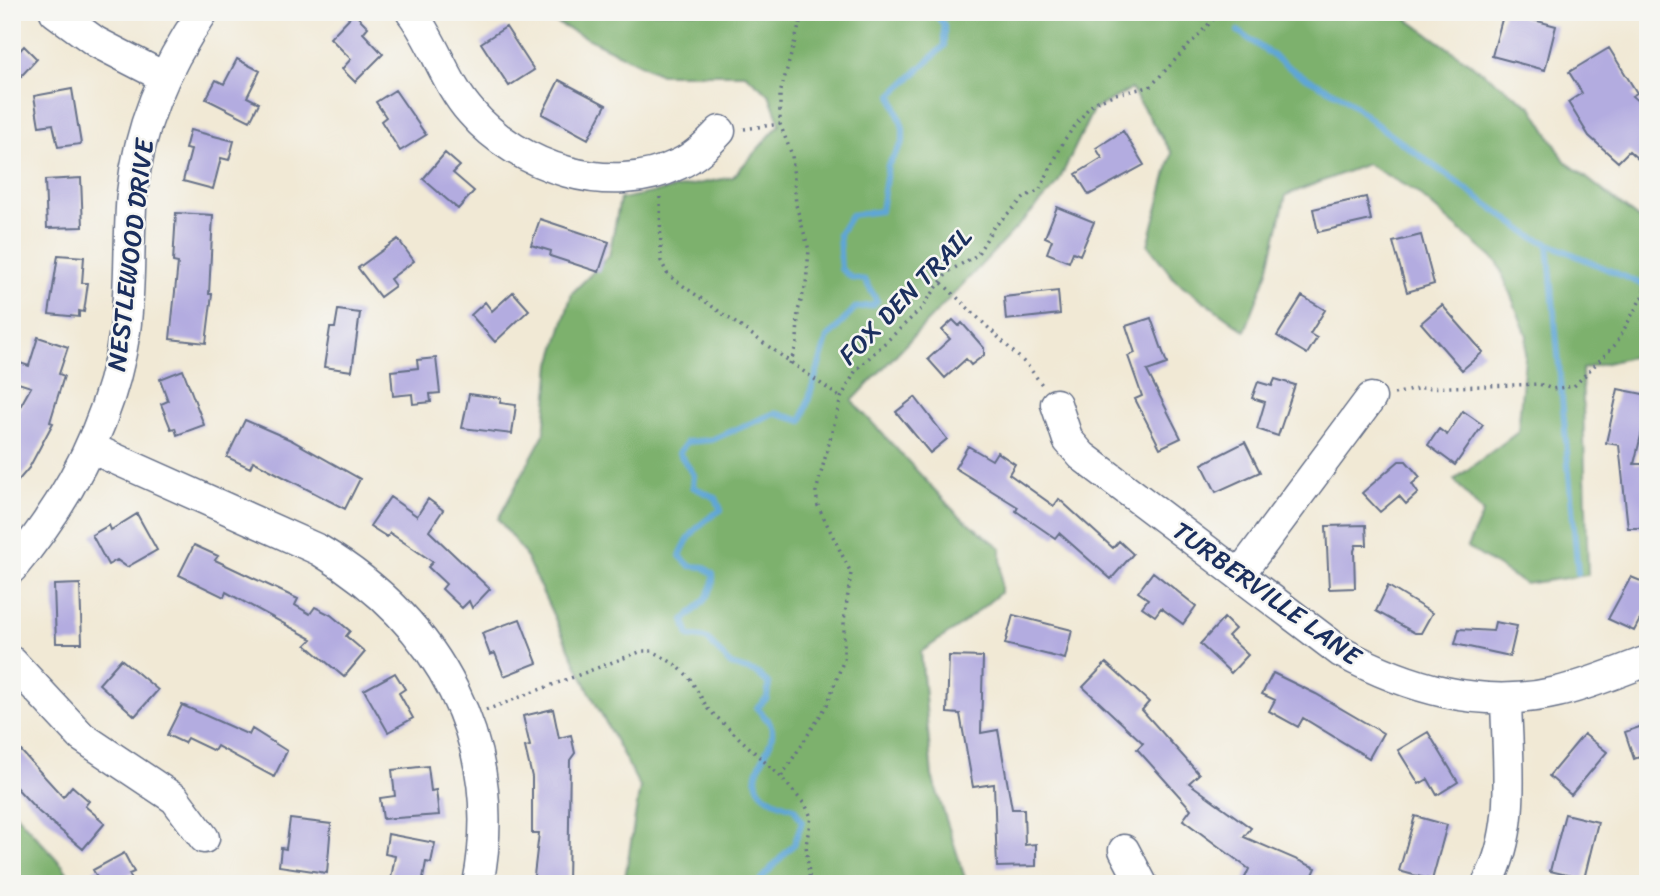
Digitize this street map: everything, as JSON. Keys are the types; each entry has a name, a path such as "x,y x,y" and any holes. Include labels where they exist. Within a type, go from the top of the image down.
{"street":[{"path":"55,12 96,42 164,77"},
{"name":"NESTLEWOOD DRIVE","path":"12,568 43,531 91,448 107,409 125,330 132,192 139,150 164,77 203,12"},
{"path":"411,12 457,93 472,113 497,137 522,155 561,170 585,175 631,177 657,173 691,157 720,131"},
{"path":"1239,575 1371,398"},
{"name":"TURBERVILLE LANE","path":"1056,404 1068,440 1082,456 1341,652 1378,672 1448,694 1506,699 1554,693 1648,662"},
{"path":"91,448 319,550 383,594 422,638 446,673 474,743 484,794 485,820 478,884"},
{"path":"12,663 82,737 175,799 204,838"},
{"path":"1487,884 1503,846 1507,816 1506,699"},
{"path":"1124,850 1142,884"}],"path":[{"path":"790,364 797,343 798,311 806,284 809,250 796,205 792,155 780,124 780,94 803,12"},
{"name":"FOX DEN TRAIL","path":"780,777 827,705 845,659 844,621 851,573 818,506 816,492 841,398 856,370 921,309 948,272 976,255 993,228 1018,204 1039,191 1065,139 1095,102 1115,94 1150,87 1220,12"},
{"path":"720,131 780,124"},
{"path":"657,173 663,227 661,261 668,275 805,375 841,398"},
{"path":"1371,398 1421,388 1539,384 1552,390 1574,386 1616,344 1643,295 1648,277"},
{"path":"942,283 1028,366 1056,404"},
{"path":"465,718 642,652 653,651 689,677 708,709 725,722 806,806 811,817 806,845 810,884"}],"green space":[{"path":"546,12 1397,12 1532,107 1565,161 1648,226 1648,353 1582,369 1588,575 1525,584 1467,547 1483,513 1454,480 1518,432 1527,336 1498,263 1416,192 1367,164 1286,195 1268,271 1245,331 1175,280 1148,245 1172,153 1131,89 1093,110 1057,185 852,401 956,513 1001,548 1001,592 961,625 921,652 932,776 967,884 624,884 640,787 588,689 524,553 498,519 544,434 551,364 572,293 609,256 620,199 733,177 780,124 769,94 745,74 660,74 548,19"},
{"path":"12,810 63,866 74,884 12,884"}],"building":[{"path":"1504,12 1556,26 1545,70 1492,56"},
{"path":"354,13 368,27 363,33 383,54 355,82 342,69 351,59 330,38"},
{"path":"506,27 534,70 509,86 481,43"},
{"path":"24,46 37,59 12,86 12,59"},
{"path":"1609,48 1637,93 1632,96 1648,110 1648,168 1629,151 1618,162 1589,136 1568,102 1582,93 1569,72"},
{"path":"237,59 260,71 247,97 259,103 250,121 206,99 216,80 224,84"},
{"path":"559,80 606,105 588,139 542,114"},
{"path":"72,89 81,144 58,147 53,124 39,126 34,96"},
{"path":"395,90 426,135 400,151 381,121 386,117 376,102"},
{"path":"190,130 234,141 229,160 221,158 213,189 183,181 191,150 185,149"},
{"path":"1123,131 1144,165 1089,195 1076,174 1102,158 1096,148"},
{"path":"445,153 460,166 453,173 474,191 458,209 423,179"},
{"path":"81,178 83,227 47,228 45,180"},
{"path":"1366,197 1371,220 1318,232 1313,209"},
{"path":"1057,207 1094,222 1080,255 1073,252 1069,262 1047,253 1052,240 1045,237"},
{"path":"176,213 213,215 209,294 212,294 206,343 170,339 178,263 173,262"},
{"path":"540,219 609,242 599,272 550,256 551,251 531,245"},
{"path":"1421,235 1434,284 1407,292 1393,242"},
{"path":"398,239 414,261 390,279 395,286 380,297 358,268"},
{"path":"58,255 84,257 82,283 88,283 84,312 79,311 79,317 49,314"},
{"path":"1058,291 1060,314 1006,320 1004,297"},
{"path":"513,292 529,310 495,342 471,315 485,302 492,311"},
{"path":"1302,296 1325,310 1310,334 1317,338 1307,354 1277,336"},
{"path":"1442,305 1483,352 1462,370 1421,323"},
{"path":"338,310 360,313 352,371 324,367 330,328 335,328"},
{"path":"1151,318 1167,364 1147,371 1181,438 1160,448 1135,399 1142,396 1128,356 1135,353 1126,326"},
{"path":"953,320 959,326 962,323 984,348 984,355 971,365 966,359 945,378 928,359 950,339 942,330"},
{"path":"38,337 68,347 59,374 64,376 50,422 53,423 29,468 12,488 12,421 31,387 12,381 12,376 17,362 29,366"},
{"path":"436,358 440,393 430,394 431,402 413,404 412,394 393,396 391,371 418,368 417,360"},
{"path":"183,370 204,425 177,435 175,428 171,429 161,404 168,401 160,379"},
{"path":"1275,379 1295,385 1278,436 1257,429 1265,402 1252,398 1258,382 1272,386"},
{"path":"1618,389 1648,395 1648,407 1634,464 1645,464 1648,528 1628,528 1619,445 1606,443"},
{"path":"469,394 501,398 500,403 516,405 512,434 462,428"},
{"path":"915,397 947,439 930,453 896,412"},
{"path":"1463,411 1483,425 1455,465 1428,445 1439,429 1447,435"},
{"path":"245,420 291,440 360,479 345,509 253,461 250,468 227,457"},
{"path":"1245,442 1260,472 1216,492 1202,464"},
{"path":"968,446 992,460 997,452 1015,464 1009,474 1054,506 1059,499 1113,548 1119,541 1133,554 1111,579 1059,533 1055,538 1016,511 1018,507 955,468"},
{"path":"1399,461 1406,461 1420,477 1412,484 1418,493 1406,504 1399,496 1380,512 1362,493"},
{"path":"390,497 417,516 428,499 443,510 429,531 490,589 472,608 469,601 462,608 442,589 446,584 428,567 433,562 390,533 387,537 370,526"},
{"path":"137,514 157,550 127,567 117,560 108,565 92,535 109,525 111,530"},
{"path":"1366,525 1367,545 1356,545 1354,551 1355,588 1329,589 1326,526"},
{"path":"194,545 218,556 215,560 298,599 295,605 310,614 315,607 331,615 350,631 346,636 365,652 344,677 306,645 312,639 226,592 224,597 179,575"},
{"path":"1153,572 1196,606 1183,624 1161,608 1155,616 1142,607 1148,599 1138,592"},
{"path":"1631,577 1648,584 1648,604 1634,631 1608,619"},
{"path":"80,584 82,643 56,643 54,585"},
{"path":"1388,586 1432,613 1421,633 1415,633 1376,611"},
{"path":"1013,615 1072,630 1065,659 1005,644"},
{"path":"1224,618 1235,629 1228,636 1248,655 1231,673 1200,644"},
{"path":"520,619 537,663 504,676 495,653 490,655 482,633"},
{"path":"1495,622 1517,626 1510,656 1455,644 1459,629 1493,631"},
{"path":"949,656 983,657 981,733 998,730 1012,809 1024,809 1025,845 1036,844 1036,866 997,867 994,784 973,787 960,714 947,713"},
{"path":"121,659 158,690 135,716 99,684"},
{"path":"1106,663 1149,702 1142,710 1199,774 1189,783 1251,828 1244,837 1316,868 1309,884 1242,884 1249,869 1183,820 1191,809 1137,749 1143,743 1083,687"},
{"path":"395,673 405,689 399,693 413,718 388,732 364,690"},
{"path":"1273,673 1316,694 1383,733 1369,758 1303,718 1298,727 1269,711 1275,700 1262,694"},
{"path":"182,705 249,735 252,729 287,751 274,777 217,746 214,751 187,738 184,743 167,735"},
{"path":"553,709 559,738 571,735 575,753 570,760 568,884 533,884 539,833 532,833 532,777 525,747 530,746 523,716"},
{"path":"1648,724 1648,754 1634,759 1625,732"},
{"path":"1428,732 1458,782 1437,795 1428,779 1419,784 1398,750"},
{"path":"1584,734 1607,752 1571,795 1549,776"},
{"path":"12,741 63,797 72,786 89,801 85,806 105,823 83,849 39,812 12,783"},
{"path":"428,766 431,791 436,790 439,815 383,819 380,798 395,796 392,770"},
{"path":"1565,814 1598,822 1584,879 1550,871"},
{"path":"1415,816 1447,825 1432,880 1399,871"},
{"path":"290,819 331,824 327,873 279,866 281,848 286,849"},
{"path":"388,834 435,843 431,863 426,862 422,884 390,884 395,856 385,854"},
{"path":"124,853 134,872 129,874 134,884 101,884 93,870"}],"waterway":[{"path":"762,884 761,879 794,844 802,822 794,808 772,800 760,790 756,780 772,736 770,724 757,708 767,698 769,684 757,673 731,665 707,639 689,636 684,620 708,594 713,574 704,567 690,566 680,556 696,529 721,510 716,498 693,487 694,475 679,453 687,442 711,440 775,413 802,421 827,339 855,308 873,305 877,301 865,280 852,278 841,269 839,234 851,215 881,211 888,165 903,142 903,128 892,95 944,46 944,25 934,12"},
{"path":"1238,31 1297,73 1344,97 1376,124 1531,236 1648,287"},
{"path":"1548,244 1578,573"}]}
